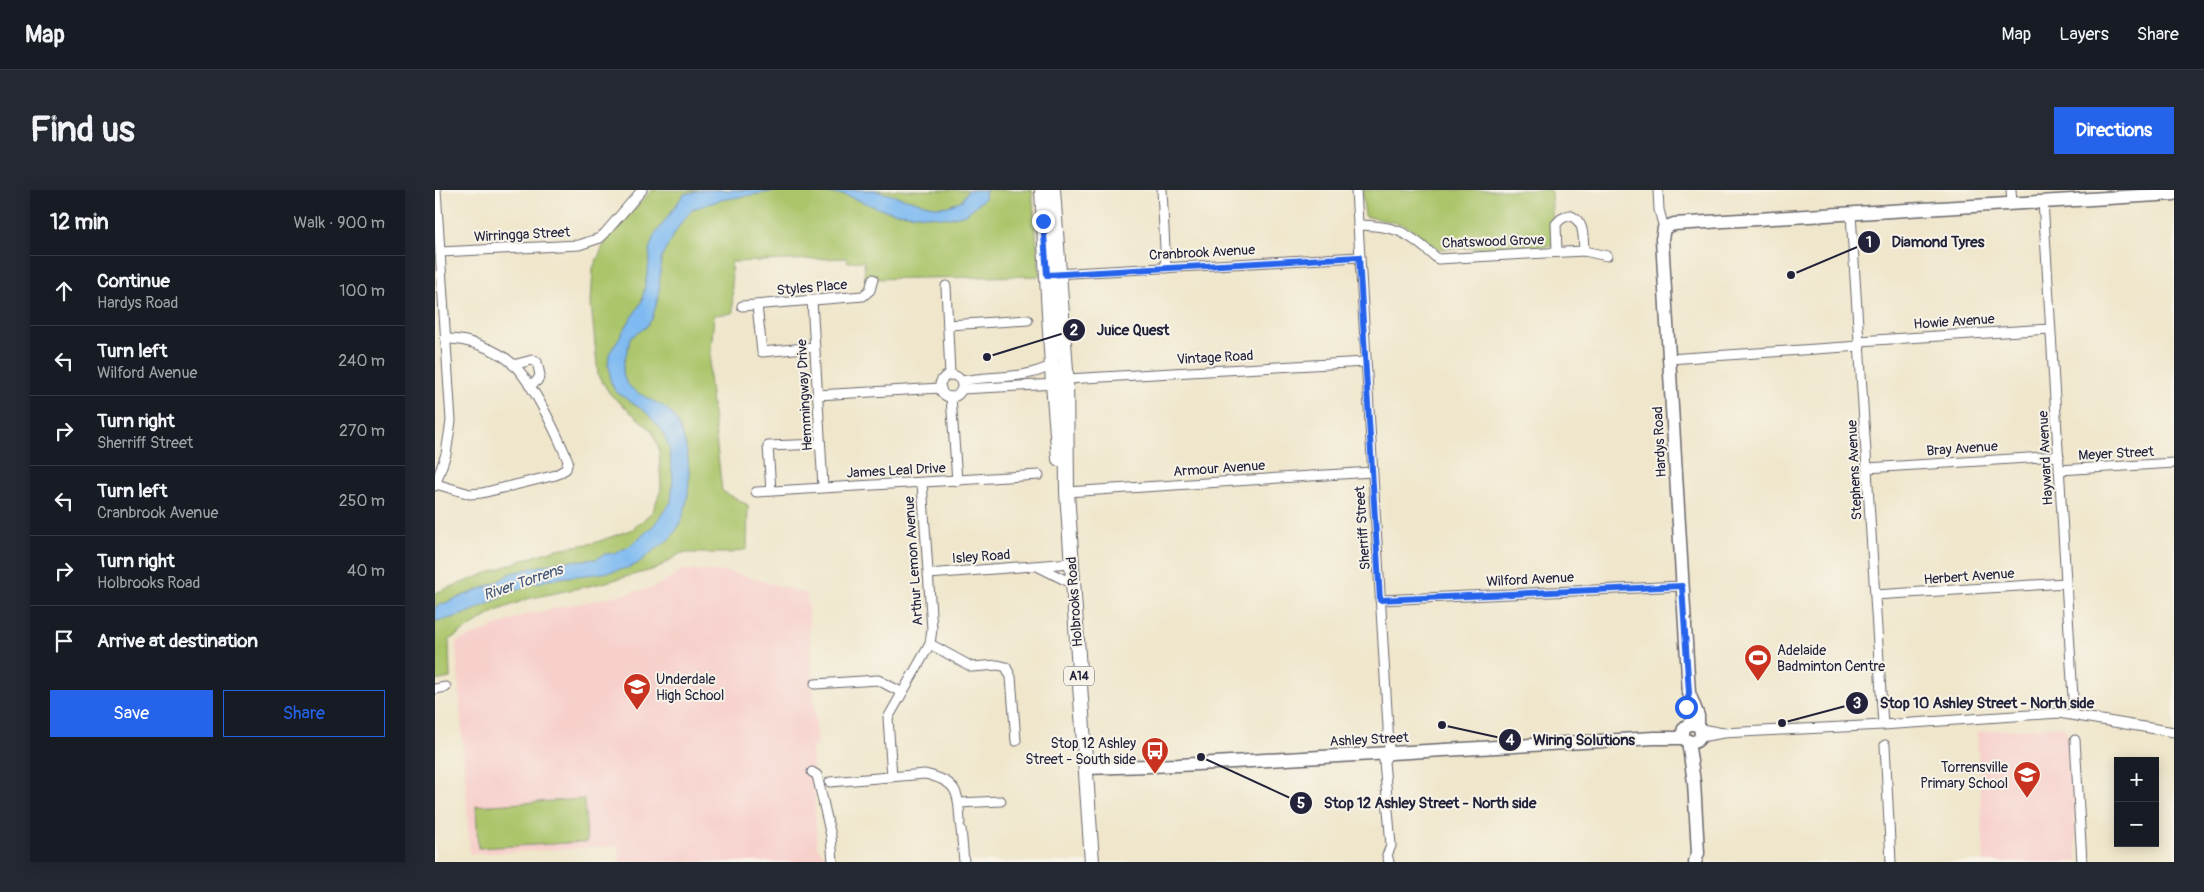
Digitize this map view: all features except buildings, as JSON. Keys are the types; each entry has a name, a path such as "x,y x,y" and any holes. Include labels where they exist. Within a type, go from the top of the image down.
{"main road":[{"name":"Holbrooks Road","path":"1042,190 1067,381 1067,492 1092,862"},
{"name":"Holbrooks Road","path":"1053,190 1052,365 1061,471 1067,492"}],"street":[{"path":"436,190 451,421 446,454 435,485 471,494 482,493 557,475 566,469 567,461 562,448 529,385 513,365 488,350 457,338 446,339"},
{"name":"Wirringga Street","path":"440,252 579,245 605,234 642,190"},
{"path":"1162,190 1167,268"},
{"name":"Sherriff Street","path":"1356,190 1389,753 1384,761 1391,846 1387,854 1389,862"},
{"name":"Hardys Road","path":"1658,190 1660,215 1664,228 1662,239 1689,693 1686,699 1693,733 1696,776 1694,782 1698,853 1695,862"},
{"path":"1664,228 1674,224 1851,214 2012,196 2043,201 2174,194"},
{"name":"Hayward Avenue","path":"2043,201 2074,714"},
{"name":"Stephens Avenue","path":"1851,214 1883,725"},
{"path":"1557,252 1556,224 1561,218 1569,215 1576,218 1582,225 1584,250"},
{"name":"Chatswood Grove","path":"1358,224 1385,225 1409,235 1438,259 1584,250 1607,256"},
{"name":"Cranbrook Avenue","path":"1053,275 1359,257"},
{"name":"Styles Place","path":"743,306 863,296 870,290 873,279"},
{"path":"946,286 950,376"},
{"name":"Hemmingway Drive","path":"812,300 823,488"},
{"path":"757,305 762,352 815,347"},
{"path":"948,325 1028,320"},
{"name":"Howie Avenue","path":"1669,359 2050,329"},
{"path":"513,365 532,360 537,362 540,375 537,381 529,385"},
{"name":"Vintage Road","path":"961,385 1053,384 1067,381 1365,362"},
{"path":"961,385 983,377 1038,373 1052,365"},
{"path":"950,376 956,377 961,385 958,395 951,397 944,394 941,388 942,381 950,376"},
{"path":"817,395 941,388"},
{"path":"951,397 957,481"},
{"path":"771,491 768,446 820,444"},
{"name":"Bray Avenue","path":"1867,468 2059,456"},
{"name":"Meyer Street","path":"2059,470 2174,463"},
{"name":"Armour Avenue","path":"1067,492 1372,472"},
{"name":"James Leal Drive","path":"756,492 1039,476"},
{"name":"Arthur Lemon Avenue","path":"892,777 888,718 901,692 930,644 932,629 922,483"},
{"name":"Isley Road","path":"928,574 1037,566 1065,556 1071,557"},
{"path":"1037,566 1073,584"},
{"name":"Herbert Avenue","path":"1875,595 2066,583"},
{"name":"Wilford Avenue","path":"1380,600 1682,586"},
{"path":"930,644 972,667 998,665 1006,667 1011,677 1016,741"},
{"path":"815,684 879,680 901,692"},
{"path":"435,689 446,687"},
{"name":"Ashley Street","path":"1086,768 1389,753 1654,738 1693,733 1883,725 2059,713 2174,732"},
{"path":"2075,740 2082,862"},
{"path":"1885,745 1891,862"},
{"path":"813,772 817,776 829,827 833,862"},
{"path":"829,782 925,774 938,777 951,784 958,793 964,862"},
{"path":"959,803 1001,801"}],"shaded area":[{"name":"Underdale High School","path":"683,570 731,572 807,594 817,746 812,747 817,847 825,856 825,862 620,862 618,846 470,854 456,642 524,615 653,588"},
{"name":"Torrensville Primary School","path":"2062,726 2070,737 2077,862 1984,862 1977,732"}],"green space":[{"path":"652,190 1032,190 1040,276 865,279 864,261 848,262 847,258 731,262 733,313 714,315 709,377 722,491 748,505 747,549 731,553 681,553 656,569 527,599 494,612 449,640 450,678 435,681 435,593 525,559 557,549 594,543 633,529 653,511 661,489 659,449 652,431 610,394 598,375 591,303 593,268 606,240"},
{"path":"1362,190 1551,190 1554,246 1438,249 1405,225 1365,216"},
{"path":"584,799 587,842 478,848 476,806"}],"water":[{"name":"River Torrens","path":"702,190 783,190 721,200 693,209 680,224 661,258 659,295 652,319 646,327 630,338 623,367 625,379 634,390 663,406 671,413 686,445 689,486 684,514 679,526 672,536 638,563 630,567 533,584 473,611 435,621 435,607 495,583 511,573 557,562 596,559 630,546 653,526 671,502 673,478 669,448 663,432 647,413 615,391 610,380 609,354 642,301 650,258 649,250 654,236 684,194"},
{"path":"794,190 873,190 936,207 949,206 962,200 968,190 986,190 985,198 966,214 949,218 898,213 880,209 845,195"}],"place":[{"name":"Diamond Tyres","path":"1791,275"},
{"name":"Juice Quest","path":"987,357"},
{"name":"Adelaide Badminton Centre","path":"1758,682"},
{"name":"Underdale High School","path":"637,711"},
{"name":"Stop 10 Ashley Street - North side","path":"1782,723"},
{"name":"Wiring Solutions","path":"1442,725"},
{"name":"Stop 12 Ashley Street - North side","path":"1201,757"},
{"name":"Stop 12 Ashley Street - South side","path":"1155,775"},
{"name":"Torrensville Primary School","path":"2027,799"}],"route":[{"path":"1043,221 1047,275 1359,257 1380,600 1682,586 1689,693 1686,699 1686,707"}]}
